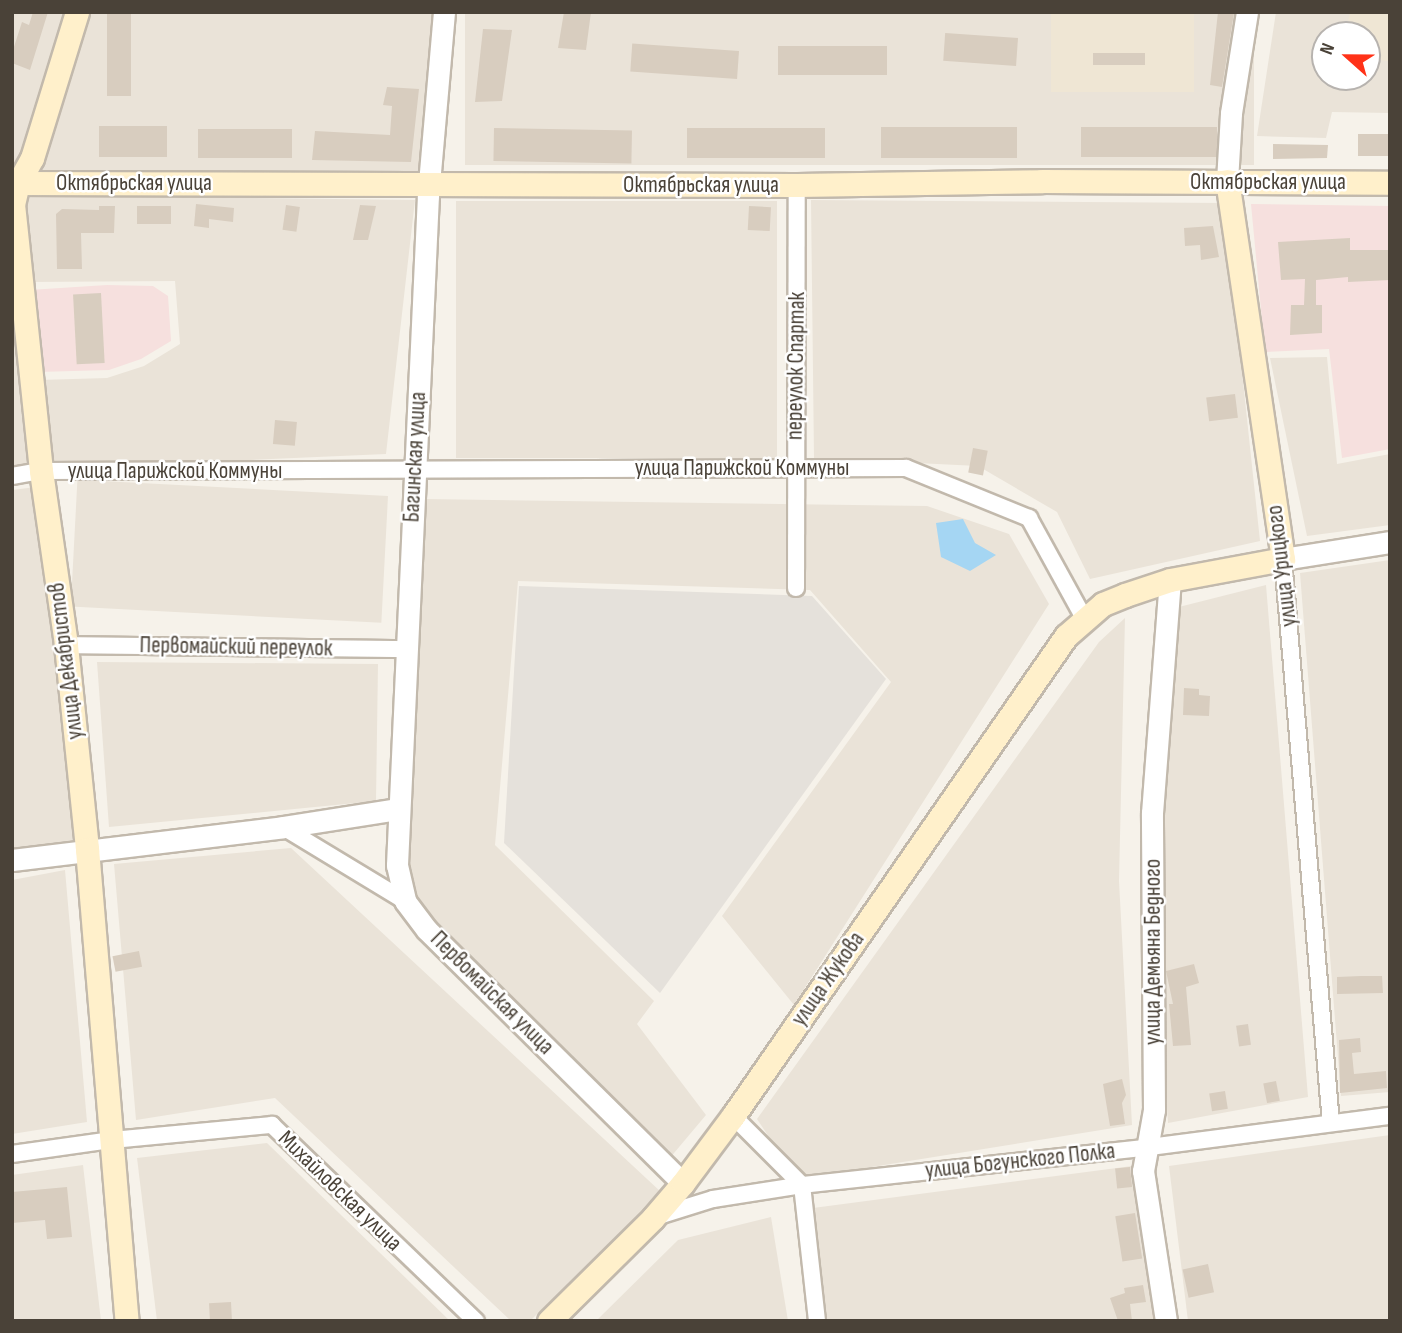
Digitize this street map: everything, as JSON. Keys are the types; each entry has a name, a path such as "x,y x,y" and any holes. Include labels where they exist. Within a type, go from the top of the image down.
{"main road":[{"name":"улица Декабристов","path":"77,12 32,158 14,182 13,204 41,471 66,645 87,849 127,1321"},
{"name":"Октябрьская улица","path":"14,182 797,185 1227,181 1390,183"},
{"name":"улица Урицкого","path":"1227,181 1283,559"},
{"path":"1084,618 1103,604 1170,580 1283,559"},
{"name":"улица Жукова","path":"549,1321 653,1218 683,1183 733,1116 1042,667 1084,618"}],"street":[{"name":"Багинская улица","path":"405,901 397,865 398,810 429,184 444,12"},
{"name":"улица Урицкого","path":"1227,181 1231,113 1247,12"},
{"name":"переулок Спартак","path":"796,589 797,185"},
{"name":"улица Парижской Коммуны","path":"12,476 41,471 414,472 905,468 1029,518 1084,618"},
{"path":"1283,559 1390,542"},
{"name":"улица Урицкого","path":"1283,559 1331,1123"},
{"name":"улица Демьяна Бедного","path":"1166,1321 1143,1171 1150,1147 1154,1110 1152,813 1170,580"},
{"name":"Первомайский переулок","path":"66,645 406,649"},
{"path":"12,860 284,827 398,810"},
{"name":"Первомайская улица","path":"284,827 405,901 427,930 683,1183"},
{"path":"733,1116 802,1185 817,1321"},
{"name":"улица Богунского Полка","path":"653,1218 713,1199 802,1185 1150,1147 1390,1116"},
{"name":"Михайловская улица","path":"12,1154 112,1140 272,1125 476,1321"}],"shaded area":[{"path":"12,12 67,12 20,163 12,161"},
{"path":"88,12 436,12 422,177 64,175 42,170"},
{"path":"465,12 1254,12 1254,165 465,165"},
{"path":"1051,12 1194,12 1194,92 1051,92"},
{"path":"1276,12 1390,12 1390,113 1332,112 1326,138 1257,136"},
{"path":"1350,12 1390,12 1390,61 1381,60 1381,21 1348,21"},
{"path":"20,195 415,200 386,454 48,469 39,380 107,378 144,366 180,344 175,281 28,282"},
{"path":"811,200 1224,203 1260,541 1090,579 1057,512 978,466 814,458"},
{"path":"456,201 777,201 777,458 456,458"},
{"path":"1251,204 1390,206 1390,449 1342,458 1329,349 1265,352"},
{"path":"107,285 153,286 168,296 171,341 141,359 109,370 38,372 29,290"},
{"path":"12,291 33,470 12,474"},
{"path":"1327,357 1337,464 1390,454 1390,525 1307,536 1270,358"},
{"path":"77,480 388,496 381,623 71,607"},
{"path":"36,487 75,844 12,849 12,490"},
{"path":"425,499 927,506 1009,534 1049,604 794,1005 722,916 891,682 810,590 518,581 495,845 654,1001 637,1024 706,1115 669,1159 407,902"},
{"path":"1390,560 1390,1092 1341,1096 1300,573"},
{"path":"1266,585 1308,1097 1168,1123 1152,876 1163,611"},
{"path":"519,586 812,596 886,679 660,993 504,843"},
{"path":"1125,618 1119,881 1132,1125 797,1179 757,1119 1099,642"},
{"path":"97,662 378,664 376,801 109,827"},
{"path":"291,848 661,1192 530,1321 511,1321 275,1098 136,1120 114,864"},
{"path":"65,870 87,1122 12,1134 12,880"},
{"path":"1390,1135 1390,1321 1188,1321 1169,1166"},
{"path":"267,1143 450,1321 157,1321 137,1158"},
{"path":"83,1165 101,1321 12,1321 12,1175"},
{"path":"1132,1166 1154,1321 827,1321 813,1208"},
{"path":"771,1217 788,1321 596,1321 678,1240"}],"water":[{"path":"963,519 975,543 996,555 970,571 941,557 936,523"}],"building":[{"path":"33,12 48,12 30,70 12,63 12,53 22,22 29,25"},
{"path":"107,12 131,12 131,96 107,96"},
{"path":"564,12 591,12 586,50 558,48"},
{"path":"1218,12 1234,13 1222,87 1210,85"},
{"path":"483,29 512,30 502,101 475,102"},
{"path":"945,33 1018,38 1016,66 943,61"},
{"path":"632,44 739,51 737,79 630,71"},
{"path":"778,46 887,46 887,75 778,75"},
{"path":"1093,53 1145,53 1145,65 1093,65"},
{"path":"387,87 419,89 411,162 312,160 315,131 390,135 392,106 383,105"},
{"path":"99,126 167,126 167,157 99,157"},
{"path":"881,127 1017,127 1017,158 881,158"},
{"path":"1081,127 1217,127 1217,157 1081,157"},
{"path":"494,128 632,130 631,163 493,161"},
{"path":"687,128 825,128 825,158 687,158"},
{"path":"198,129 292,129 292,158 198,158"},
{"path":"1358,134 1390,134 1390,156 1358,156"},
{"path":"1273,144 1328,145 1327,158 1273,159"},
{"path":"196,204 234,208 233,222 209,219 209,228 194,226"},
{"path":"286,205 300,207 296,232 283,230"},
{"path":"360,205 376,206 368,240 353,240"},
{"path":"99,206 115,206 114,233 81,233 82,269 57,269 56,214 62,209 99,210"},
{"path":"137,206 171,206 171,224 137,224"},
{"path":"749,206 771,207 770,231 748,230"},
{"path":"1213,226 1219,257 1201,260 1200,245 1185,246 1184,228"},
{"path":"1350,238 1350,250 1390,250 1390,280 1348,282 1348,277 1316,280 1316,305 1322,305 1322,333 1290,335 1291,305 1304,305 1305,279 1281,280 1278,242"},
{"path":"101,293 105,363 77,364 73,294"},
{"path":"1235,394 1238,418 1209,421 1206,398"},
{"path":"275,420 297,422 295,446 273,444"},
{"path":"973,448 988,451 983,475 968,473"},
{"path":"1184,688 1199,689 1199,695 1210,696 1209,716 1183,715"},
{"path":"139,951 142,967 116,972 112,956"},
{"path":"1194,964 1199,983 1186,987 1191,1045 1173,1046 1169,1004 1173,1004 1166,971"},
{"path":"1382,976 1383,993 1337,994 1337,977"},
{"path":"1248,1024 1251,1045 1239,1046 1236,1026"},
{"path":"1360,1038 1361,1052 1352,1053 1354,1074 1386,1071 1387,1088 1340,1093 1339,1040"},
{"path":"1122,1079 1126,1095 1122,1103 1125,1124 1110,1126 1103,1084"},
{"path":"1276,1081 1280,1101 1267,1103 1263,1083"},
{"path":"1225,1091 1228,1109 1212,1111 1209,1094"},
{"path":"1130,1167 1132,1187 1117,1188 1115,1169"},
{"path":"67,1187 72,1237 47,1239 45,1220 12,1223 12,1192"},
{"path":"1135,1213 1142,1258 1122,1262 1115,1216"},
{"path":"1208,1264 1214,1292 1189,1298 1183,1269"},
{"path":"1143,1285 1146,1302 1130,1304 1132,1321 1118,1321 1110,1298 1125,1293 1124,1288"},
{"path":"231,1302 232,1321 210,1321 209,1303"}]}
